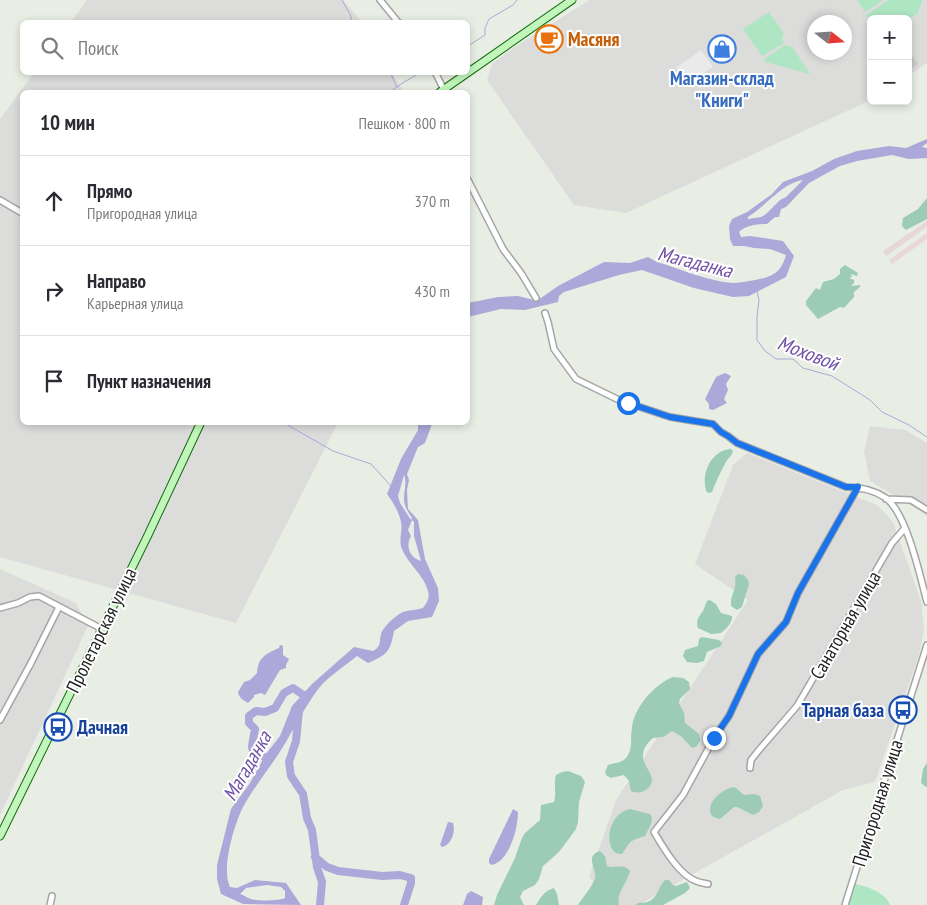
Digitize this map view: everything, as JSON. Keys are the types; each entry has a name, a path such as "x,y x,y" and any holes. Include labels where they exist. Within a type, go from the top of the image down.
{"main road":[{"path":"470,71 572,0"},
{"path":"443,90 465,75"},
{"name":"Пролетарская улица","path":"0,836 200,425"}],"street":[{"path":"380,0 396,20"},
{"path":"435,75 442,90"},
{"path":"470,184 503,249 521,273 536,298"},
{"path":"0,200 20,212"},
{"path":"545,313 554,349 576,379 619,400 670,417 713,424 737,443 846,487 858,487 877,493 886,499 895,508 904,528 927,602"},
{"path":"708,884 695,881 682,872 663,848 654,832 683,795 714,738 729,716 758,654 786,622 798,593 858,487"},
{"path":"886,499 911,500 927,510"},
{"name":"Санаторная улица","path":"750,768 751,760 797,706 892,543 904,528"},
{"path":"0,608 18,604 30,597 39,596 102,629"},
{"path":"0,720 31,664 59,607"},
{"name":"Пригородная улица","path":"845,905 927,645"},
{"path":"50,905 52,896"}],"shaded area":[{"path":"87,0 343,0 360,20 72,20"},
{"path":"590,0 927,0 927,63 912,73 912,15 867,15 867,102 626,213 574,205 487,80 492,64 513,48"},
{"path":"701,50 713,67 687,84 676,68"},
{"path":"912,56 918,64 912,68"},
{"path":"33,75 393,75 403,90 21,90"},
{"path":"20,92 20,425 337,425 236,623 0,557 0,119"},
{"path":"927,139 927,143 922,147 927,148 927,158 909,159 892,155 840,166 809,183 786,207 781,209 779,217 775,217 767,224 752,225 739,232 741,237 750,236 783,241 794,256 786,277 749,296 733,297 694,288 642,270 564,292 559,296 558,302 525,310 501,309 470,317 470,303 498,297 518,296 534,300 541,298 558,286 604,262 630,263 648,257 657,262 713,280 732,283 771,276 781,266 786,255 770,249 733,246 730,239 729,226 732,219 747,212 772,194 783,182 812,171 834,159 857,151 889,146 906,148","holes":["803,180 786,197 761,217 748,219 748,217 781,190"]},
{"path":"927,221 927,227 886,256 883,251"},
{"path":"927,233 927,239 892,264 889,260"},
{"path":"725,373 731,376 726,384 728,390 724,399 727,403 713,410 709,409 709,404 705,399 716,377"},
{"path":"418,425 432,425 425,443 418,447 407,474 409,480 407,490 408,509 418,520 425,559 438,588 439,601 432,617 408,621 394,631 387,652 375,660 368,663 357,656 332,675 319,688 309,703 281,750 243,807 233,835 227,869 230,887 237,888 255,880 286,883 301,905 243,904 221,894 217,879 217,865 231,809 250,783 266,754 280,736 292,706 312,684 354,647 373,651 379,646 382,631 390,622 403,612 423,608 428,600 429,594 426,585 402,549 400,543 400,518 396,507 387,494 401,459 418,430","holes":["404,475 404,502 412,518 411,520 400,503 398,496","412,520 414,522 414,536 421,561 411,554 408,544 411,536 408,530","267,885 281,887 285,891 285,898 258,900 240,894 246,888"]},
{"path":"870,426 905,430 927,443 927,515 870,481 864,452"},
{"path":"747,453 877,505 893,522 921,601 924,629 919,655 875,782 843,790 638,905 616,905 589,877 616,800 748,600 695,564 733,465"},
{"path":"0,569 76,603 88,626 0,815"},
{"path":"280,645 283,646 283,655 289,659 286,668 280,670 265,695 261,693 254,695 248,703 243,700 238,692 244,682 250,680 257,673 263,657 279,648"},
{"path":"513,809 518,812 512,843 504,857 492,865 489,863 489,859"},
{"path":"448,822 453,823 453,834 448,844 442,847 440,845"},
{"path":"471,891 483,897 482,905 463,905 467,894"}],"green space":[{"path":"857,0 883,0 865,12"},
{"path":"889,0 922,0 918,13 912,17 912,15 866,15"},
{"path":"769,12 784,34 782,39 784,43 762,56 743,29"},
{"path":"785,45 792,47 810,74 766,62 764,59"},
{"path":"927,198 927,219 906,230 902,226 903,218 918,209"},
{"path":"845,265 858,273 857,276 851,274 852,277 849,278 854,280 854,283 851,286 860,285 860,287 854,292 854,297 844,308 840,307 818,319 806,305 806,301 816,288 820,290 823,282 834,279 840,274 840,269"},
{"path":"731,449 733,451 732,454 722,469 712,492 709,493 706,491 705,477 709,464 718,454 724,450"},
{"path":"738,574 744,575 749,584 742,607 737,610 731,606 731,602 735,577"},
{"path":"710,600 716,604 721,613 732,616 730,623 721,633 711,634 698,628 697,625 707,601"},
{"path":"702,637 719,640 722,643 721,646 707,652 704,661 697,663 687,662 683,656 685,650 698,646 699,639"},
{"path":"673,677 683,678 689,682 690,689 680,699 679,703 684,713 685,723 699,734 700,741 696,747 692,748 681,736 672,731 663,737 653,738 643,752 644,762 652,782 646,790 633,792 631,791 629,781 624,775 611,778 605,772 608,765 622,761 628,755 634,720 646,697 659,685"},
{"path":"927,763 926,787 921,783 923,769"},
{"path":"568,771 581,776 585,782 579,802 576,829 559,852 543,866 535,885 523,891 520,897 524,905 494,905 522,838 540,820 541,805 554,802 556,775"},
{"path":"733,787 744,795 754,794 760,796 763,806 759,812 753,815 734,807 720,819 713,817 710,812 712,803 723,791"},
{"path":"630,809 650,814 652,817 651,824 645,836 630,842 622,854 616,853 612,849 610,842 611,826 622,812"},
{"path":"600,851 605,856 607,866 625,867 630,871 620,892 619,905 578,905 594,881 595,874 592,859 595,853"},
{"path":"665,880 669,880 676,886 687,882 690,888 685,893 663,905 635,905 653,899"},
{"path":"852,883 879,893 884,896 890,905 845,905"},
{"path":"554,888 559,905 536,905 545,893"}],"waterway":[{"path":"342,0 352,20"},
{"path":"470,45 485,35 485,28 489,19 513,5 517,0"},
{"path":"391,75 397,87"},
{"path":"393,90 416,75"},
{"name":"Моховой","path":"757,291 759,300 757,340 765,351 776,359 793,359 803,368 832,376 870,400 882,412 909,425 927,437"},
{"path":"288,425 333,451 371,464 391,486"},
{"path":"269,759 253,752 252,746 255,729 249,723 249,716 256,711 265,712 275,708 284,693 293,688 305,696"},
{"name":"Магаданка","path":"299,710 296,741 289,762 291,776 303,794 307,818 312,830 317,867 322,882 320,905"},
{"name":"Магаданка","path":"315,857 327,867 338,871 382,876 400,875 411,878 404,905"}],"place":[{"name":"Масяня","path":"549,39"},
{"name":"Магазин-склад \"Книги\"","path":"722,49"},
{"name":"Тарная база","path":"903,710"},
{"name":"Дачная","path":"58,727"}],"route":[{"path":"628,403 670,417 713,424 737,443 846,487 858,487 798,593 786,622 758,654 729,716 714,738"}]}
